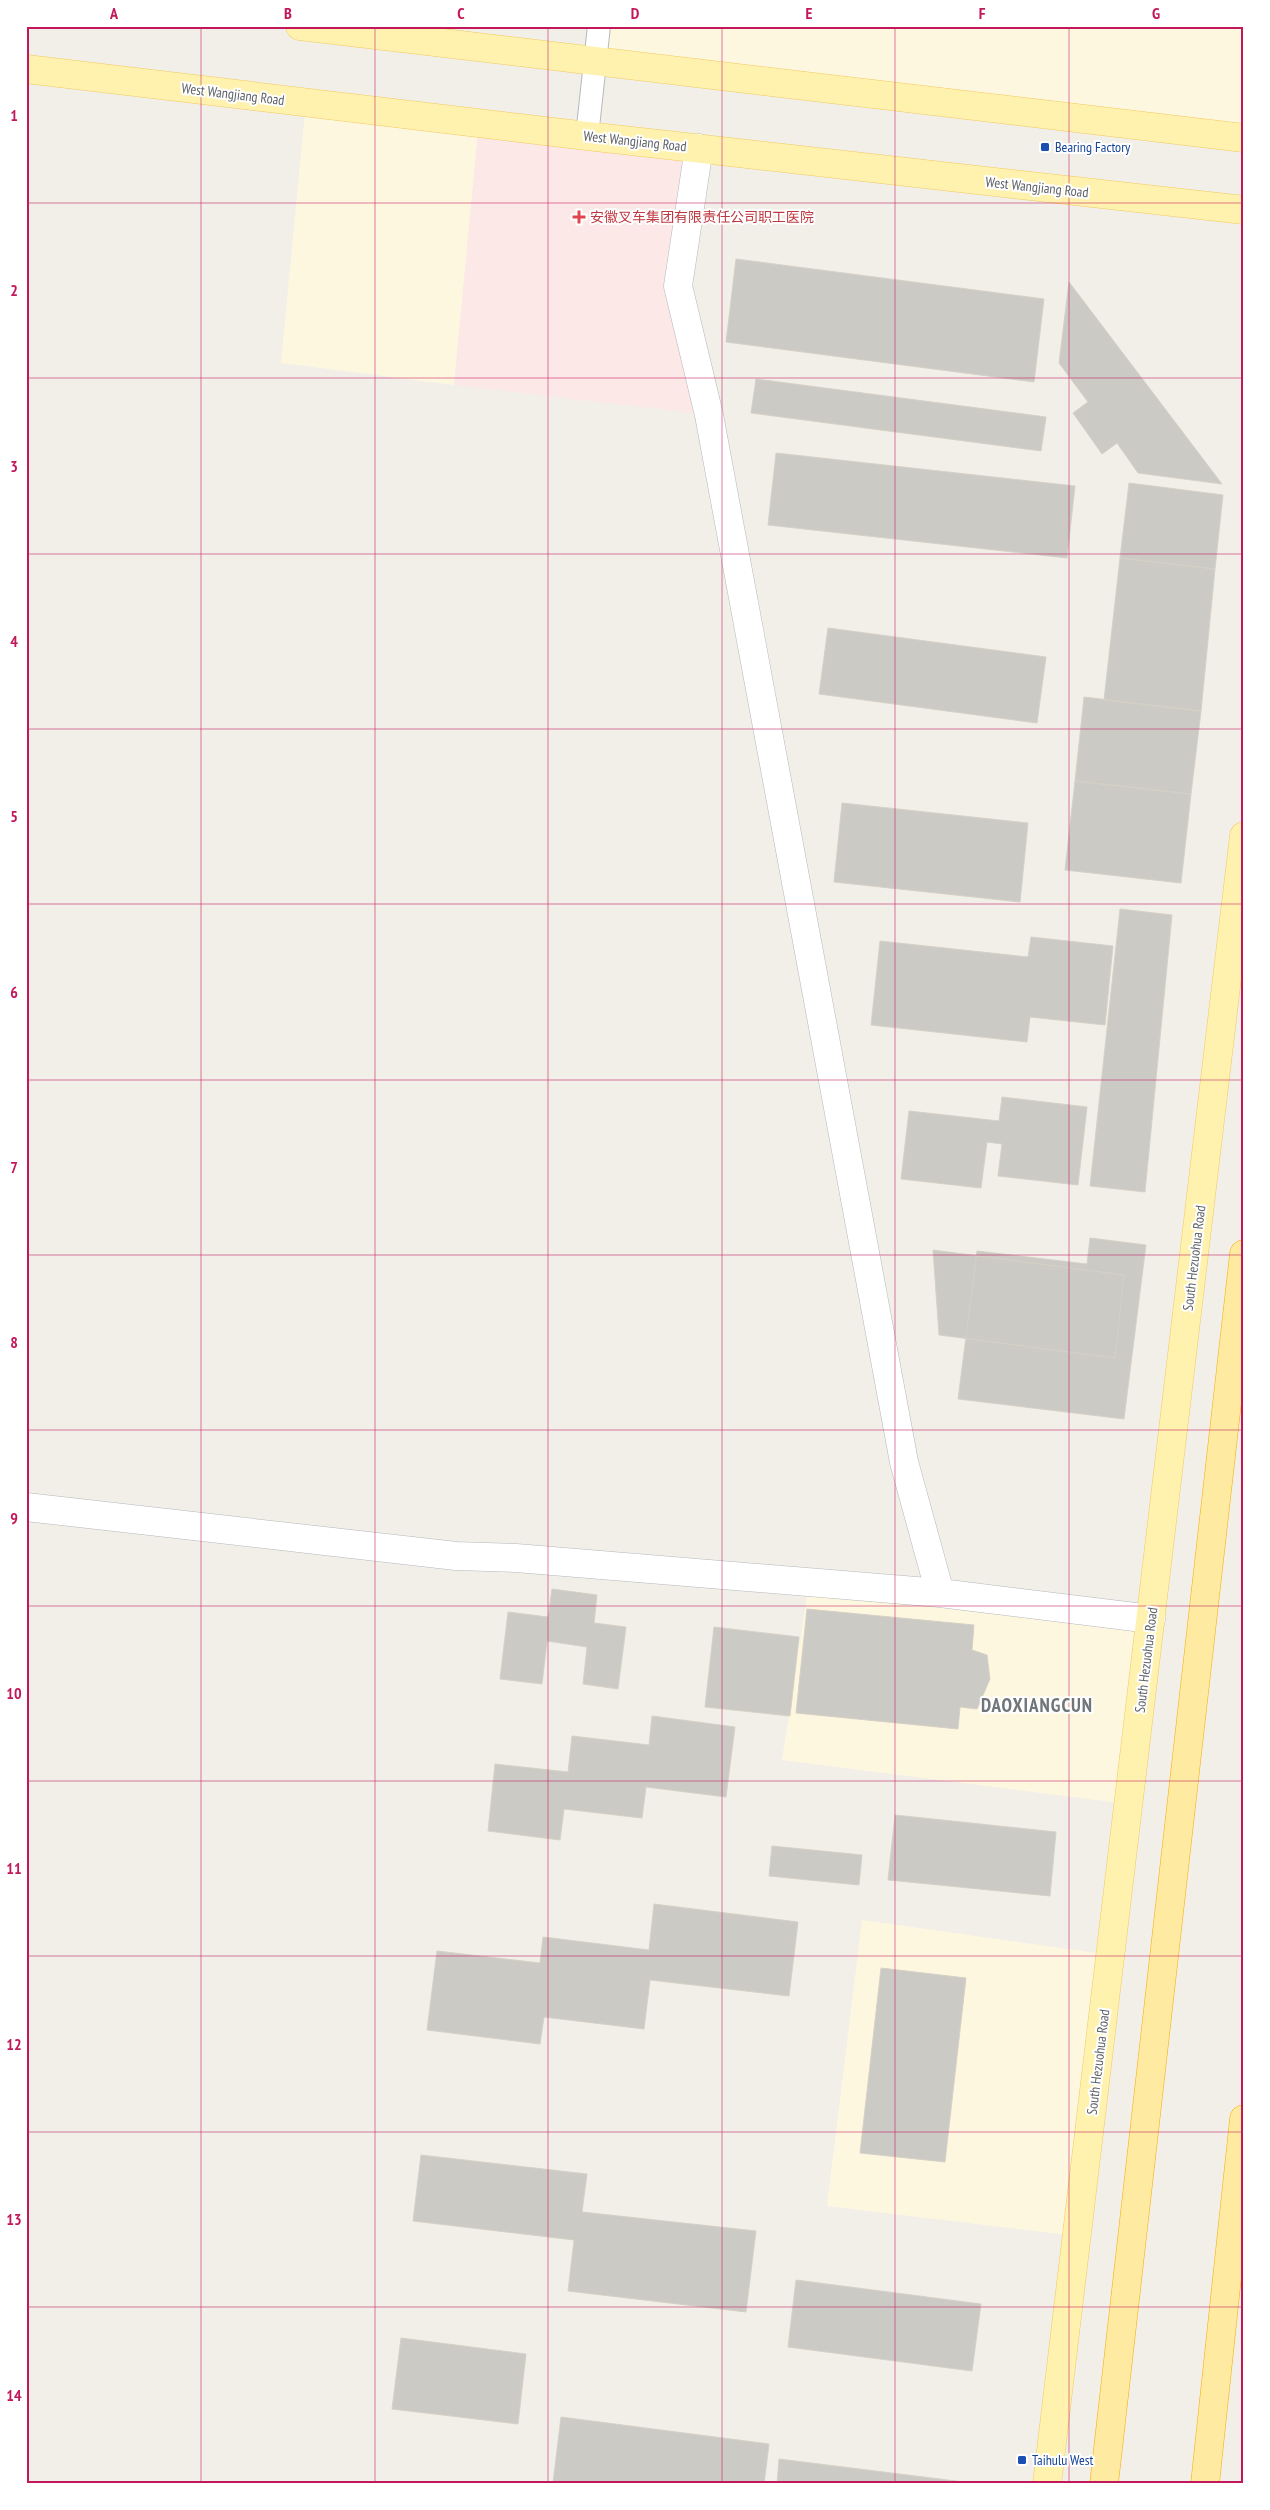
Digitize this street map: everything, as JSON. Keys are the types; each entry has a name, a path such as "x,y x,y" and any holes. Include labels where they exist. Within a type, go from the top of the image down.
{"highway":[{"path":"1104,2484 1244,1254"},
{"path":"1205,2484 1244,2119"}],"main road":[{"path":"300,26 1244,138"},
{"name":"West Wangjiang Road","path":"26,69 587,136 1244,210"},
{"name":"South Hezuohua Road","path":"1048,2484 1244,836"}],"street":[{"path":"699,148 678,286 711,425 904,1462 940,1593"},
{"path":"26,1507 456,1556 516,1558 940,1593 1150,1619"}],"lane":[{"path":"587,136 599,26"}],"shaded area":[{"path":"599,26 1244,26 1244,138 595,61"},
{"path":"306,102 479,123 454,385 281,363"},
{"name":"安徽叉车集团有限责任公司职工医院","path":"479,123 699,148 678,286 709,415 454,385"},
{"path":"809,1583 1151,1619 1128,1804 782,1760"},
{"path":"862,1920 1110,1955 1077,2236 827,2206"}],"building":[{"path":"736,259 1044,299 1034,382 726,342"},
{"path":"1069,282 1222,484 1138,473 1117,443 1102,454 1073,413 1088,402 1059,363"},
{"path":"756,379 1046,417 1041,451 751,413"},
{"path":"776,453 1075,486 1067,558 768,525"},
{"path":"1129,483 1223,495 1215,569 1120,558"},
{"path":"1120,558 1215,569 1201,711 1104,700"},
{"path":"828,628 1046,657 1037,723 819,694"},
{"path":"1084,697 1201,711 1191,794 1075,781"},
{"path":"1075,781 1191,794 1181,883 1065,870"},
{"path":"842,803 1028,823 1020,902 834,882"},
{"path":"1120,909 1172,915 1145,1192 1090,1186"},
{"path":"1031,937 1113,946 1105,1025 1030,1017 1027,1042 871,1025 880,941 1028,957"},
{"path":"1002,1097 1087,1107 1078,1185 998,1176 1002,1144 987,1142 981,1188 901,1179 909,1111 999,1121"},
{"path":"1090,1238 1146,1245 1124,1419 958,1399 977,1251 1087,1264"},
{"path":"933,1250 1124,1275 1115,1358 939,1335"},
{"path":"552,1589 597,1595 594,1623 626,1627 618,1689 583,1684 587,1647 547,1641 542,1684 500,1679 508,1612 548,1617"},
{"path":"807,1609 974,1625 972,1650 987,1655 990,1679 977,1709 960,1707 958,1729 796,1713"},
{"path":"714,1627 799,1637 790,1716 705,1707"},
{"path":"652,1716 735,1727 726,1797 646,1787 642,1818 564,1809 560,1840 488,1831 495,1764 568,1772 572,1736 649,1745"},
{"path":"895,1815 1056,1832 1050,1896 888,1880"},
{"path":"772,1846 862,1855 859,1885 769,1876"},
{"path":"654,1904 798,1922 789,1996 650,1980 644,2029 544,2017 540,2044 427,2030 437,1951 540,1963 543,1937 649,1950"},
{"path":"881,1968 966,1978 945,2162 860,2153"},
{"path":"421,2155 587,2174 582,2212 756,2231 746,2312 568,2291 574,2240 413,2221"},
{"path":"796,2280 981,2304 972,2371 788,2347"},
{"path":"401,2338 526,2354 518,2424 392,2409"},
{"path":"561,2417 769,2444 764,2484 553,2483"},
{"path":"779,2459 980,2484 777,2484"}],"place":[{"name":"Bearing Factory","path":"1045,147"},
{"name":"安徽叉车集团有限责任公司职工医院","path":"579,217"},
{"name":"Taihulu West","path":"1022,2460"}],"district":[{"name":"DAOXIANGCUN","path":"1037,1705"}]}
